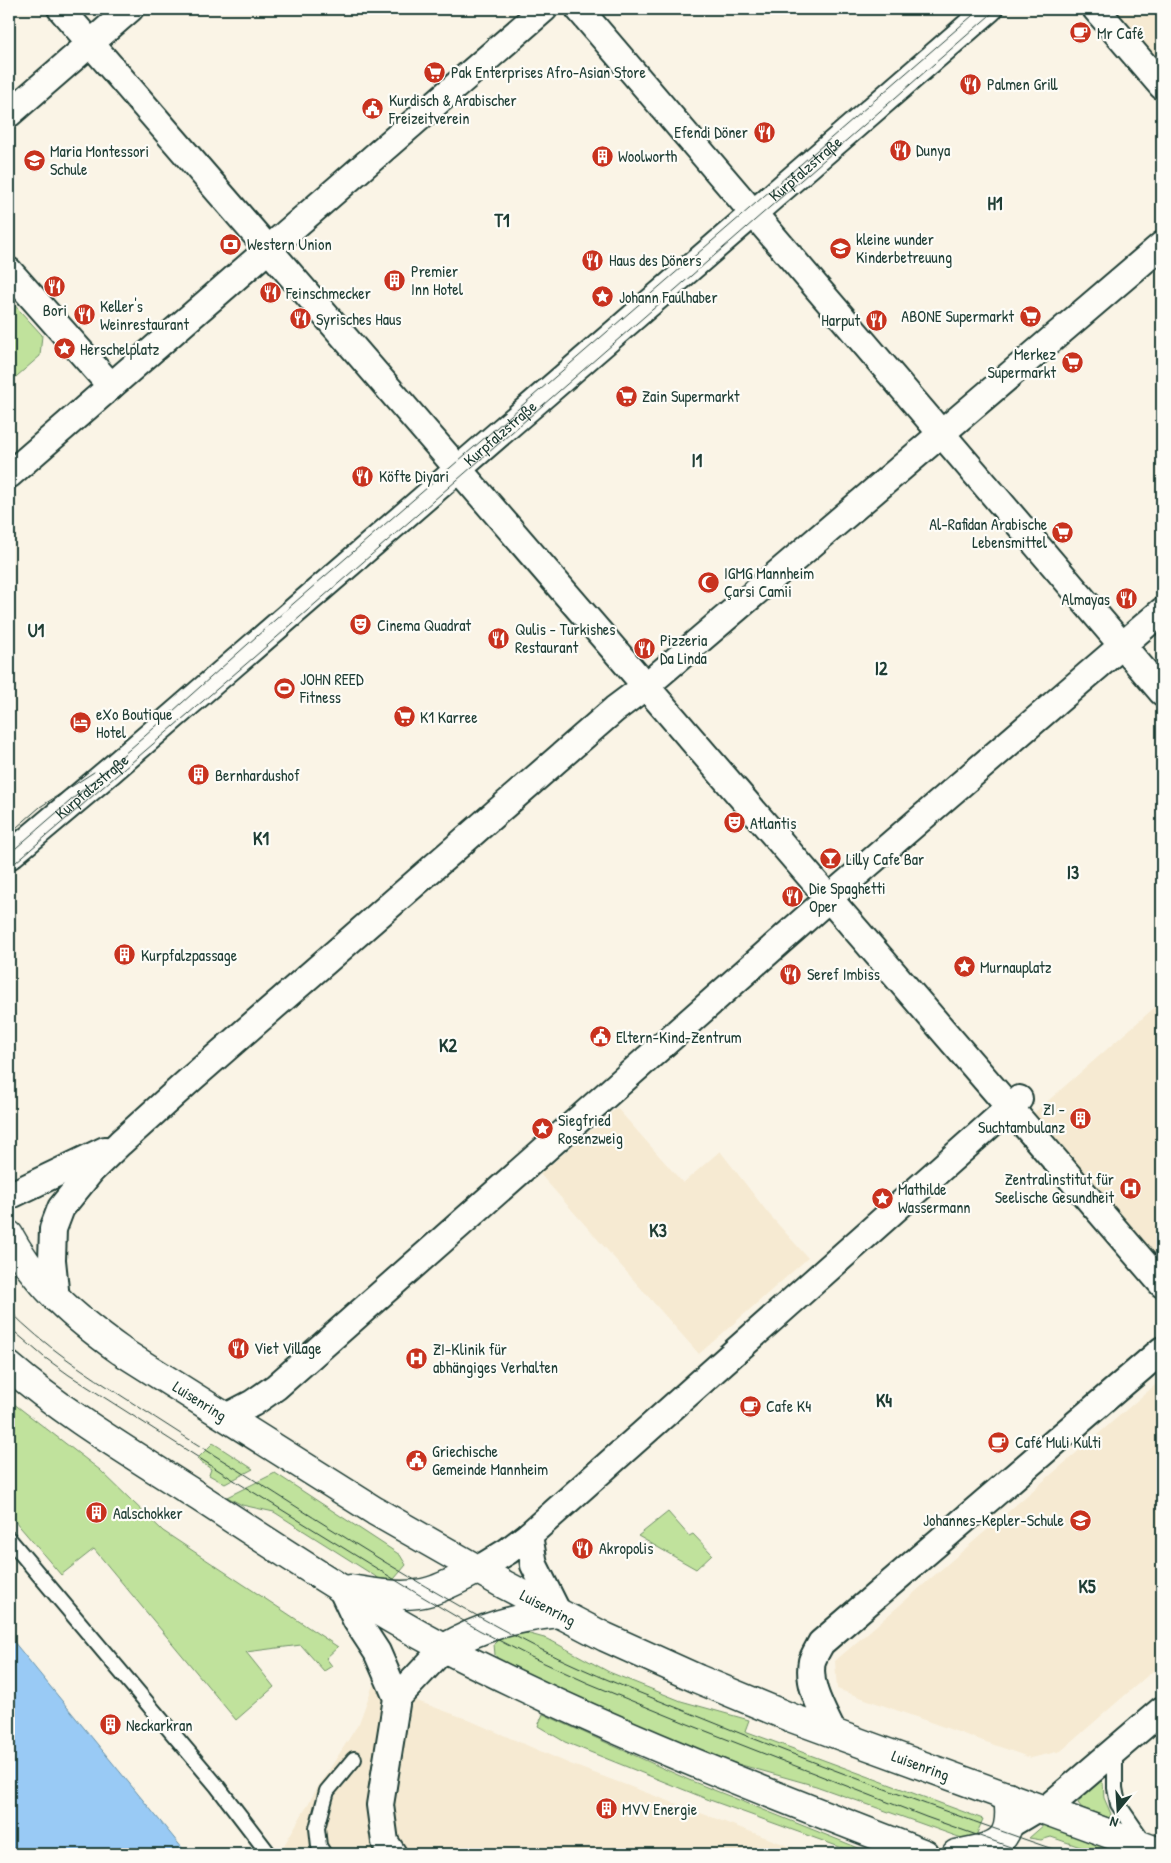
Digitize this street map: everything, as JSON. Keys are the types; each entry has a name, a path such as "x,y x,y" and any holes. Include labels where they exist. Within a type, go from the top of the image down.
{"main road":[{"name":"Luisenring","path":"9,1235 31,1268 56,1299 84,1325 121,1351 375,1511 477,1570 558,1613 698,1679 792,1718 1155,1850"},
{"path":"9,1366 58,1406 255,1534 395,1621 444,1648 593,1719 742,1784 925,1854"},
{"path":"341,1588 378,1593 418,1594 433,1591 477,1570"},
{"path":"444,1648 470,1634 493,1625 525,1617 558,1613"},
{"path":"956,1854 998,1844 1006,1833 1011,1817 1008,1796"}],"street":[{"path":"61,9 458,470 647,685 829,898 1014,1103 1162,1284"},
{"path":"9,114 130,9"},
{"path":"9,475 544,9"},
{"path":"579,9 1162,692"},
{"name":"Kurpfalzstraße","path":"9,856 110,771 989,9"},
{"path":"1096,9 1162,86"},
{"path":"56,1299 51,1241 56,1218 61,1208 92,1171 120,1143 199,1071 615,709 647,685 1162,245"},
{"path":"9,271 111,386"},
{"path":"226,1417 253,1403 276,1386 829,898 1162,611"},
{"path":"477,1570 508,1551 529,1534 1014,1103"},
{"path":"9,1196 120,1143"},
{"path":"833,1732 816,1695 812,1680 812,1660 821,1643 1162,1350"},
{"path":"529,1534 534,1565 558,1613"},
{"path":"341,1588 356,1620 374,1646 397,1698 380,1806 385,1842 392,1854"},
{"path":"397,1698 444,1648"},
{"path":"1045,1810 1162,1710"}],"lane":[{"path":"9,1539 210,1778 269,1854"},
{"path":"1115,1751 1115,1788 1118,1804 1155,1850"},
{"path":"324,1854 319,1846 317,1828 327,1791 354,1759"},
{"path":"1006,1833 1045,1810"}],"shaded area":[{"path":"1110,9 1162,9 1162,70"},
{"name":"Zentralinstitut für Seelische Gesundheit","path":"1162,1001 1162,1263 1033,1114"},
{"path":"617,1108 683,1183 720,1151 768,1213 808,1258 699,1354 540,1174"},
{"name":"Johannes-Kepler-Schule","path":"1162,1379 1162,1663 1061,1751 1031,1758 837,1689 835,1661"},
{"path":"373,1685 464,1718 570,1764 810,1854 279,1854 315,1792 359,1723"}],"green space":[{"path":"9,299 42,335 40,356 9,383"},
{"path":"9,1400 100,1470 163,1531 338,1647 326,1658 332,1666 324,1671 301,1645 246,1652 274,1687 236,1720 94,1549 61,1575 9,1514"},
{"path":"213,1443 253,1469 225,1484 209,1475 211,1469 197,1459"},
{"path":"275,1473 400,1555 406,1565 389,1585 274,1512 242,1505 227,1497"},
{"path":"668,1512 689,1536 693,1534 712,1554 696,1569 638,1536"},
{"path":"505,1633 526,1633 548,1639 609,1672 681,1701 749,1720 745,1731 983,1819 975,1838 967,1840 816,1786 706,1755 500,1661 495,1655 494,1644"},
{"path":"543,1714 689,1780 871,1853 859,1854 707,1799 565,1742 538,1726"},
{"path":"1099,1779 1103,1783 1104,1798 1111,1814 1109,1818 1082,1808 1078,1803 1079,1797"},
{"path":"1045,1824 1128,1854 1101,1854 1051,1837 1041,1840 1029,1838"}],"water":[{"path":"9,1636 187,1854 9,1854"}],"tram line":[{"path":"9,854 294,603 980,9"},
{"path":"9,868 253,658 997,9"},
{"path":"9,834 40,807 94,772"},
{"path":"9,1310 36,1335 97,1380 351,1541 501,1629 617,1684 787,1752 1067,1854"},
{"path":"9,1327 44,1357 69,1375 240,1484 418,1594 479,1630 531,1657 588,1683 688,1724 926,1817 1030,1854"}],"place":[{"name":"Mr Café","path":"1081,33"},
{"name":"Pak Enterprises Afro-Asian Store","path":"435,72"},
{"name":"Palmen Grill","path":"971,84"},
{"name":"Kurdisch & Arabischer Freizeitverein","path":"373,109"},
{"name":"Efendi Döner","path":"764,132"},
{"name":"Dunya","path":"900,150"},
{"name":"Woolworth","path":"602,156"},
{"name":"Maria Montessori Schule","path":"34,160"},
{"name":"Western Union","path":"231,244"},
{"name":"kleine wunder Kinderbetreuung","path":"840,248"},
{"name":"Haus des Döners","path":"593,260"},
{"name":"Premier Inn Hotel","path":"395,280"},
{"name":"Bori","path":"55,286"},
{"name":"Feinschmecker","path":"270,293"},
{"name":"Johann Faulhaber","path":"603,297"},
{"name":"Keller's Weinrestaurant","path":"84,315"},
{"name":"ABONE Supermarkt","path":"1030,316"},
{"name":"Syrisches Haus","path":"300,319"},
{"name":"Harput","path":"876,320"},
{"name":"Herschelplatz","path":"64,349"},
{"name":"Merkez Supermarkt","path":"1072,363"},
{"name":"Zain Supermarkt","path":"626,396"},
{"name":"Köfte Diyari","path":"363,476"},
{"name":"Al-Rafidan Arabische Lebensmittel","path":"1063,533"},
{"name":"IGMG Mannheim Çarsi Camii","path":"708,582"},
{"name":"Almayas","path":"1126,599"},
{"name":"Cinema Quadrat","path":"361,625"},
{"name":"Qulis - Turkishes Restaurant","path":"499,638"},
{"name":"Pizzeria Da Linda","path":"644,649"},
{"name":"JOHN REED Fitness","path":"284,688"},
{"name":"K1 Karree","path":"404,717"},
{"name":"eXo Boutique Hotel","path":"80,723"},
{"name":"Bernhardushof","path":"199,775"},
{"name":"Atlantis","path":"734,823"},
{"name":"Lilly Cafe Bar","path":"830,859"},
{"name":"Die Spaghetti Oper","path":"793,897"},
{"name":"Kurpfalzpassage","path":"125,955"},
{"name":"Murnauplatz","path":"964,967"},
{"name":"Seref Imbiss","path":"791,974"},
{"name":"Eltern-Kind-Zentrum","path":"600,1037"},
{"name":"ZI - Suchtambulanz","path":"1081,1118"},
{"name":"Siegfried Rosenzweig","path":"542,1129"},
{"name":"Zentralinstitut für Seelische Gesundheit","path":"1130,1188"},
{"name":"Mathilde Wassermann","path":"882,1198"},
{"name":"Viet Village","path":"238,1348"},
{"name":"ZI-Klinik für abhängiges Verhalten","path":"417,1358"},
{"name":"Cafe K4","path":"750,1406"},
{"name":"Café Muli Kulti","path":"999,1442"},
{"name":"Griechische Gemeinde Mannheim","path":"416,1460"},
{"name":"Aalschokker","path":"97,1513"},
{"name":"Johannes-Kepler-Schule","path":"1080,1520"},
{"name":"Akropolis","path":"583,1548"},
{"name":"Neckarkran","path":"110,1725"},
{"name":"MVV Energie","path":"606,1809"}],"district":[{"name":"H1","path":"995,204"},
{"name":"T1","path":"502,221"},
{"name":"I1","path":"697,461"},
{"name":"U1","path":"36,631"},
{"name":"I2","path":"881,669"},
{"name":"K1","path":"261,839"},
{"name":"I3","path":"1073,873"},
{"name":"K2","path":"448,1046"},
{"name":"K3","path":"658,1231"},
{"name":"K4","path":"884,1401"},
{"name":"K5","path":"1087,1587"}]}
